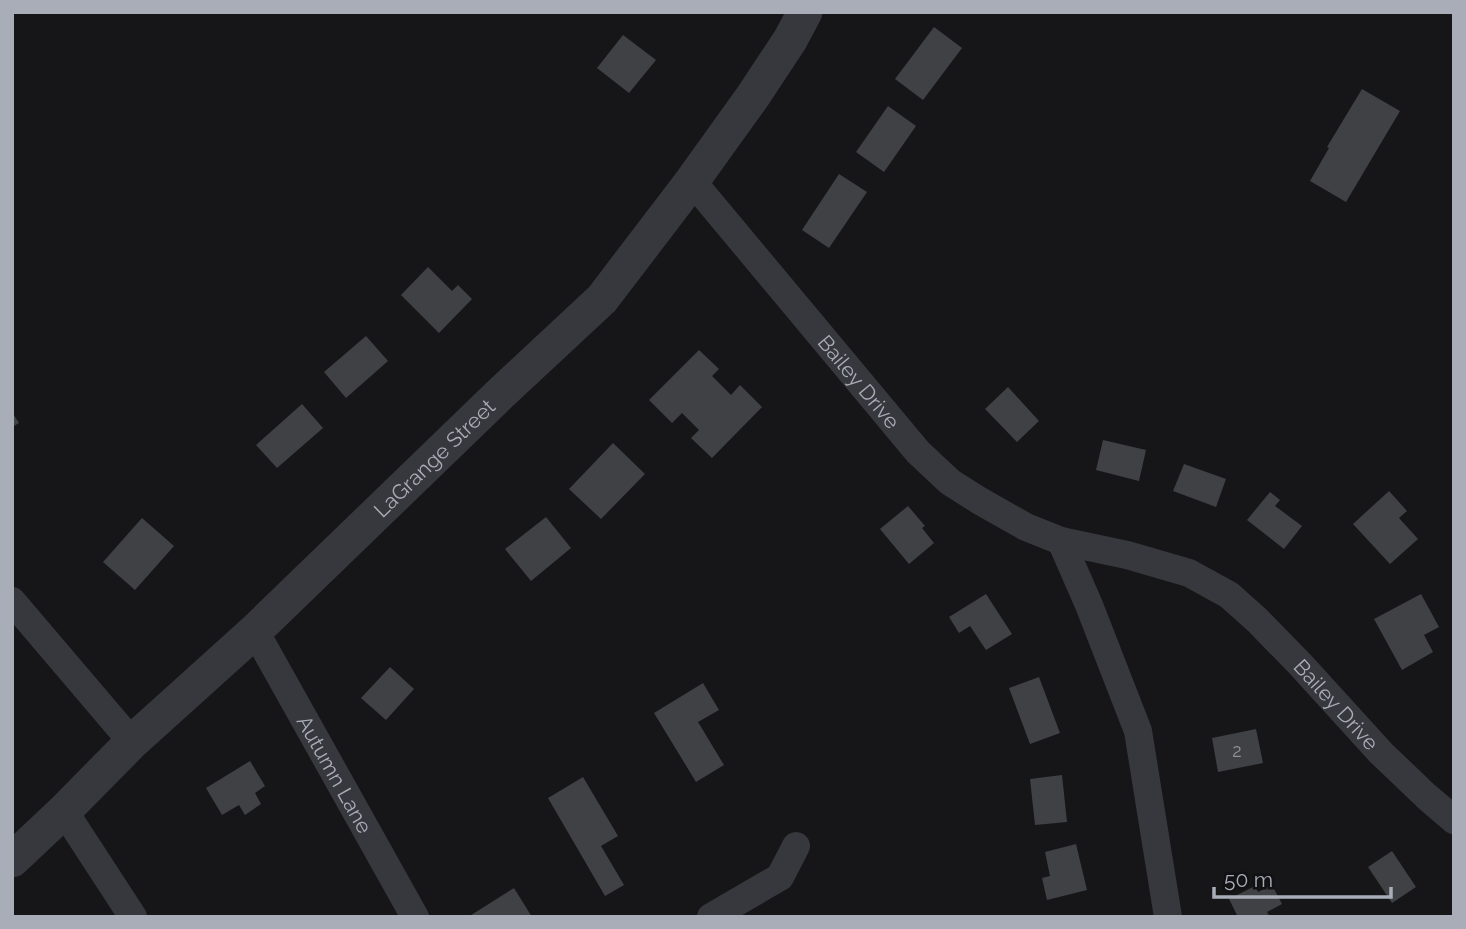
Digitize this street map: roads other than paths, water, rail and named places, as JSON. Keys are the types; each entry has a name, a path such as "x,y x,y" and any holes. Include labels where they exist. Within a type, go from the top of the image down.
{"street":[{"name":"LaGrange Street","path":"12,860 132,742 255,631 602,299 753,96 805,12"},
{"name":"Bailey Drive","path":"692,181 918,452 950,482 1026,527 1061,541 1127,555 1189,573 1229,595 1300,664 1381,753 1454,820"},
{"path":"1061,541 1138,732 1168,917"},
{"path":"12,601 132,742"},
{"name":"Autumn Lane","path":"255,631 415,917"},
{"path":"64,811 133,917"},
{"path":"711,917 780,877 796,846"}]}
